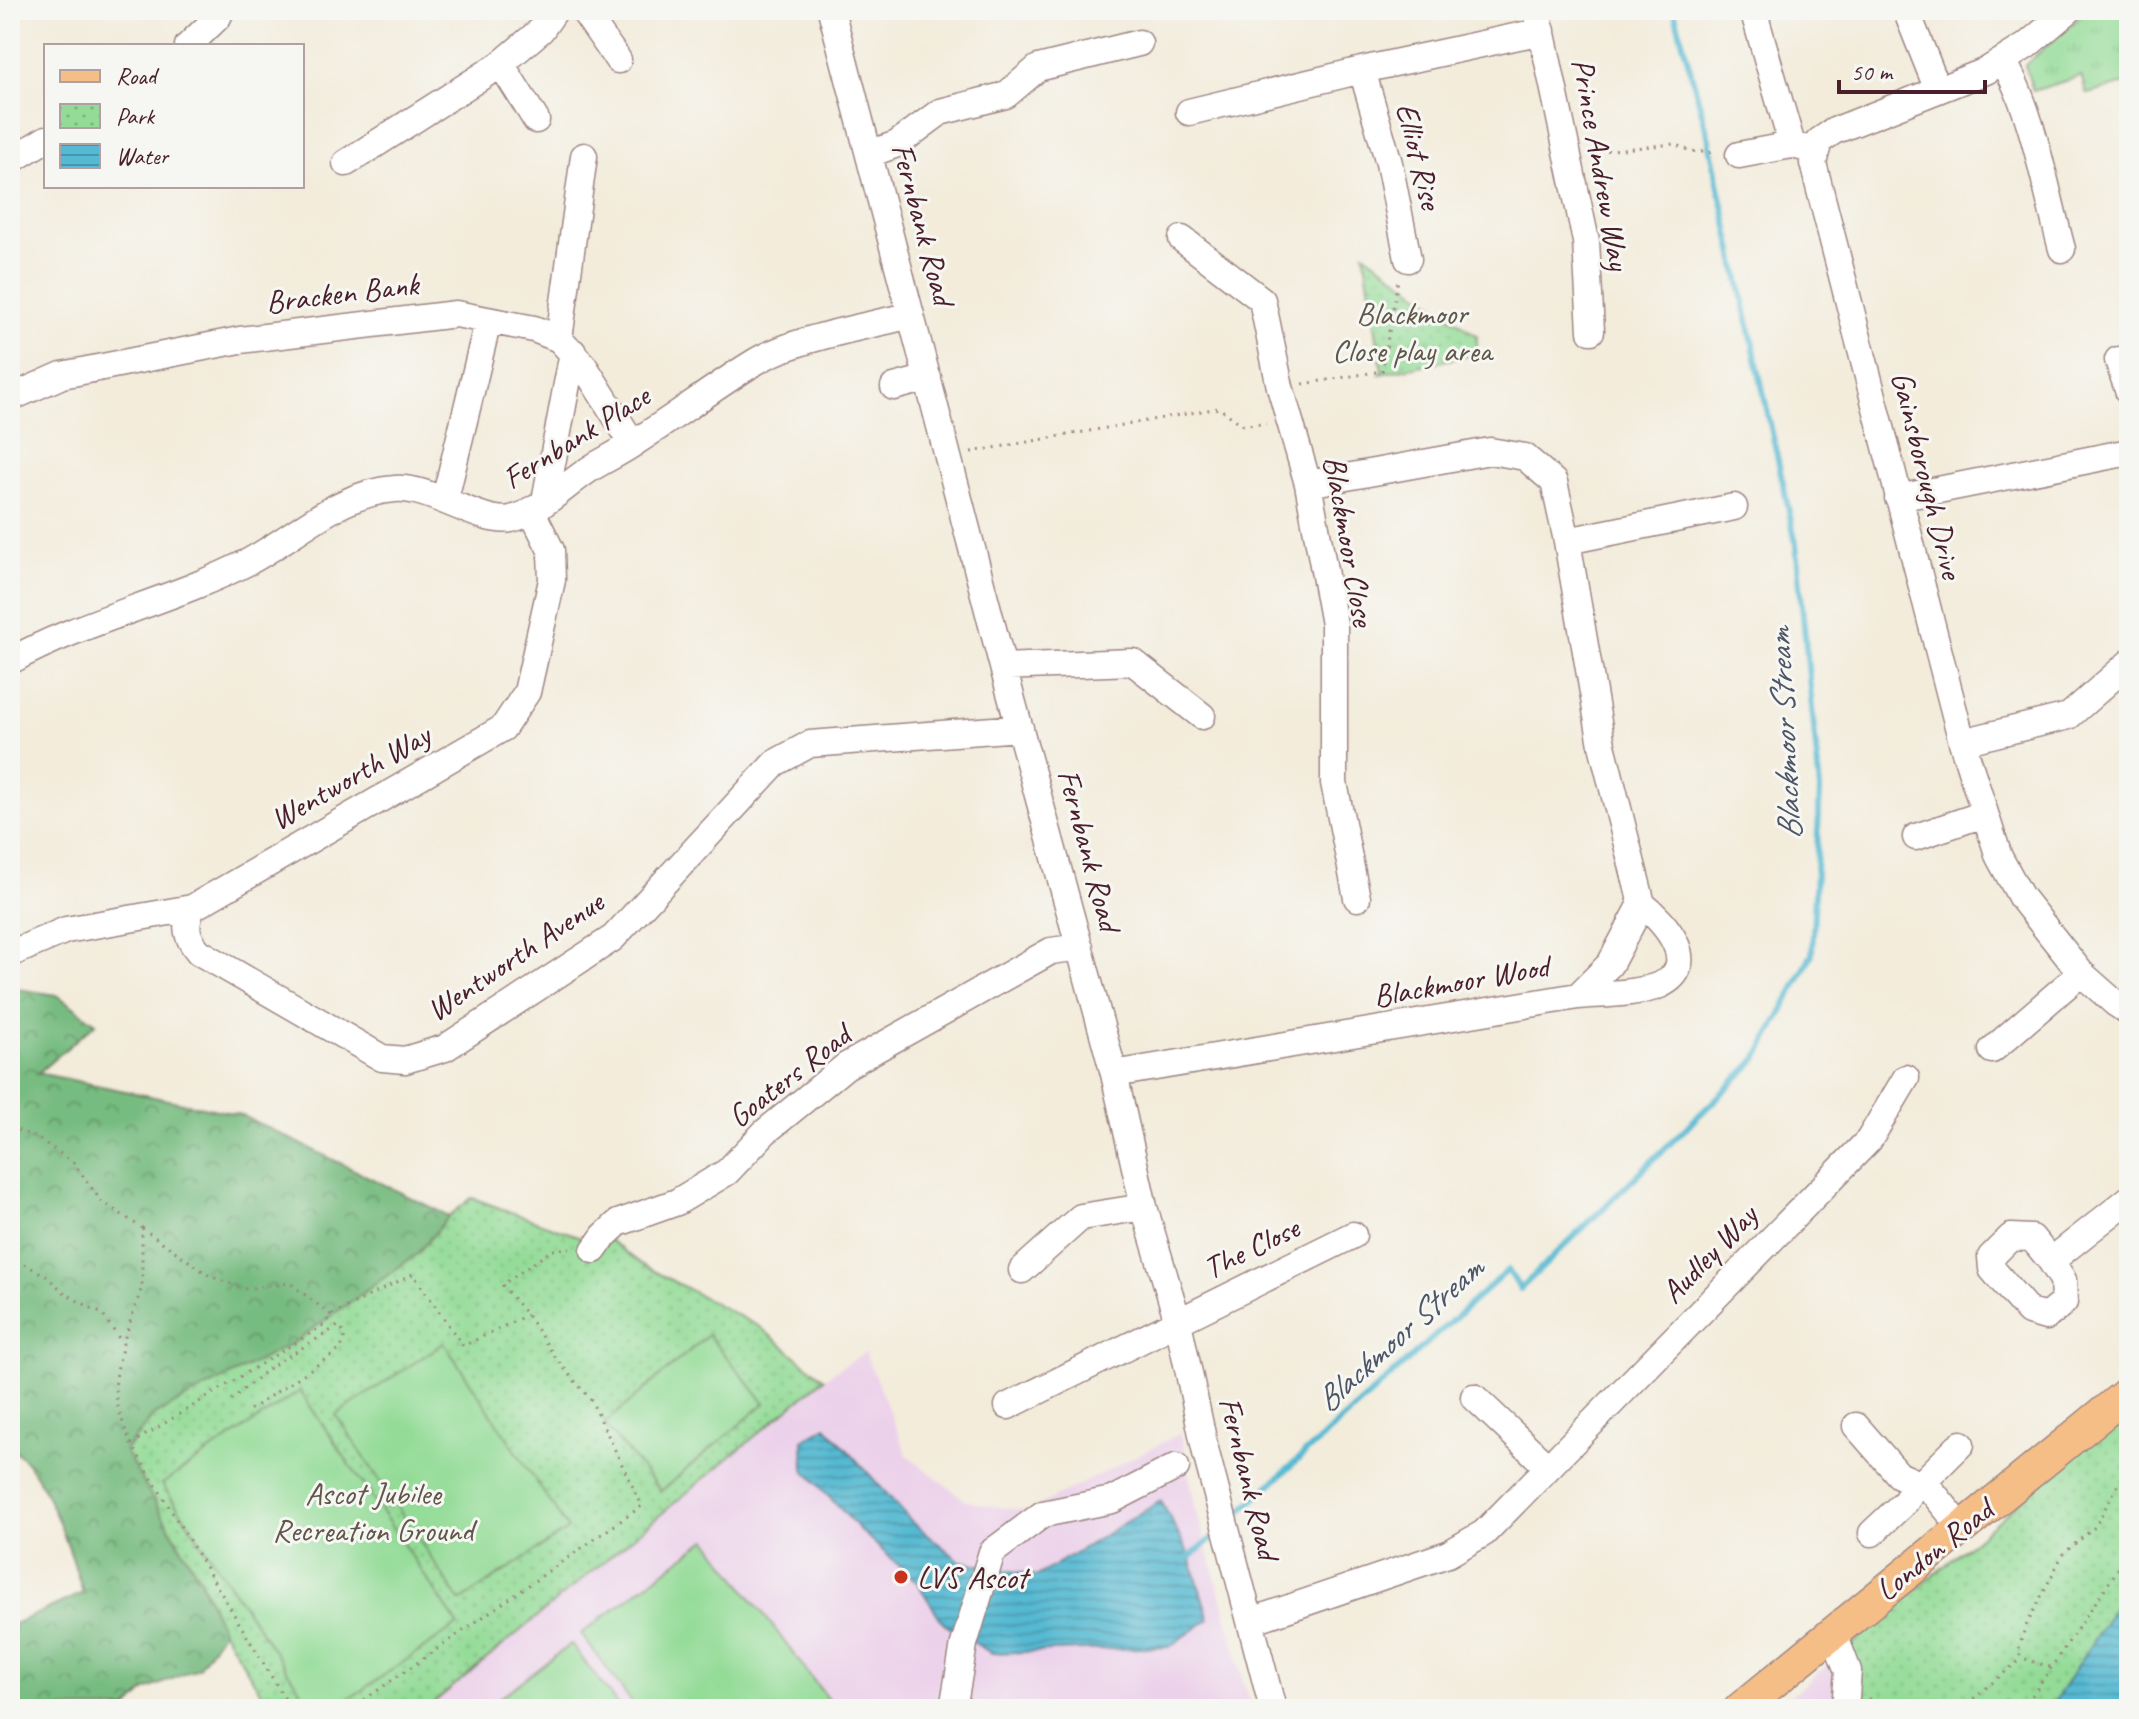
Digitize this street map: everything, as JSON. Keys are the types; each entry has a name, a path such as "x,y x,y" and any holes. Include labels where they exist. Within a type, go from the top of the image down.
{"main road":[{"name":"London Road","path":"1740,1709 2129,1392"}],"street":[{"path":"190,44 218,17 221,10"},
{"path":"346,163 501,64 541,30 555,10"},
{"path":"583,10 618,60"},
{"name":"Fernbank Road","path":"831,10 1003,667 1114,1074 1144,1207 1178,1322 1206,1453 1273,1709"},
{"name":"Gainsborough Drive","path":"1759,10 1756,20 1803,148 1813,163 1962,742 1999,857 2011,881 2081,973 2124,1001"},
{"path":"1906,10 1938,90"},
{"path":"1728,154 1803,148 1834,131 1986,71 2069,10"},
{"name":"Elliot Rise","path":"1189,112 1362,70 1540,21"},
{"name":"Prince Andrew Way","path":"1540,21 1586,241 1591,331"},
{"path":"869,154 897,144 940,112 1006,95 1038,68 1139,43"},
{"path":"2003,61 2015,80 2024,107 2062,249"},
{"path":"501,64 536,120"},
{"name":"Elliot Rise","path":"1362,70 1389,163 1408,259"},
{"path":"10,161 44,140"},
{"path":"538,506 566,345 584,156"},
{"name":"Blackmoor Close","path":"1182,239 1262,300 1280,387 1308,484 1334,624 1334,783 1357,898"},
{"name":"Bracken Bank","path":"10,398 62,375 240,340 456,314 534,329 566,345"},
{"name":"Fernbank Place","path":"10,661 42,643 178,593 251,560 350,498 397,488 445,499 493,519 511,519 538,506 758,360 796,345 911,315"},
{"path":"445,499 488,321"},
{"path":"566,345 633,444"},
{"path":"2118,360 2129,393"},
{"path":"894,387 928,378"},
{"path":"1308,484 1490,451 1525,457 1554,482 1602,745 1642,904 1673,935 1678,949 1678,962 1673,975 1662,984 1578,996"},
{"path":"1898,498 2129,452"},
{"name":"Wentworth Way","path":"10,954 66,930 192,908 503,728 527,692 552,580 551,550 538,506"},
{"path":"1567,541 1734,507"},
{"path":"1003,667 1133,662 1202,716"},
{"path":"1962,742 2069,716 2129,663"},
{"name":"Wentworth Avenue","path":"192,908 185,924 189,941 199,952 382,1058 405,1060 445,1048 613,938 775,763 810,744 1020,728"},
{"path":"1916,837 1984,814"},
{"name":"Blackmoor Wood","path":"1114,1074 1578,996 1610,964 1642,904"},
{"name":"Goaters Road","path":"599,1243 618,1223 677,1202 727,1172 765,1132 846,1066 1051,951 1080,947"},
{"path":"1992,1050 2081,973"},
{"name":"Audley Way","path":"1251,1621 1461,1548 1484,1533 1869,1140 1906,1078"},
{"path":"2051,1261 2129,1199"},
{"path":"1022,1270 1081,1217 1144,1207"},
{"name":"The Close","path":"1008,1406 1353,1235"},
{"path":"1474,1397 1548,1467"},
{"path":"1856,1426 1899,1475 1930,1489 1962,1528"},
{"path":"1872,1533 1961,1444"},
{"path":"953,1709 964,1644 992,1552 1043,1514 1112,1500 1176,1467"},
{"path":"1833,1632 1848,1671 1845,1709"}],"path":[{"path":"1567,155 1674,144 1690,151 1728,154"},
{"path":"1280,387 1382,371 1398,279 1408,259"},
{"path":"948,457 1219,408 1243,425 1290,422"},
{"path":"10,1127 37,1138 73,1162 101,1201 210,1276 244,1289 290,1283 331,1315"},
{"path":"142,1228 142,1287 123,1344 114,1383 114,1401 131,1444 291,1709"},
{"path":"351,1709 642,1506 591,1400 502,1285 552,1250 599,1243"},
{"path":"10,1257 45,1275 66,1294 102,1314 123,1344"},
{"path":"131,1444 324,1325 331,1315 413,1274 463,1346 527,1315"},
{"path":"231,1400 269,1368 338,1326 345,1335 341,1349 245,1413"},
{"path":"2050,1667 2022,1658 2018,1652 2025,1628 2063,1554 2095,1527 2120,1481 2129,1471"},
{"path":"2023,1709 2129,1553"},
{"path":"1961,1709 2022,1658"}],"shaded area":[{"name":"LVS Ascot","path":"865,1352 907,1455 965,1500 983,1505 1028,1511 1181,1433 1196,1510 1250,1709 426,1709 823,1379"},
{"path":"1836,1658 1845,1709 1775,1709"}],"green space":[{"path":"2088,10 2129,10 2129,83 2087,94 2081,76 2033,91 2025,65"},
{"name":"Blackmoor Close play area","path":"1364,253 1477,336 1477,354 1380,374"},
{"path":"10,988 57,995 96,1023 38,1073 241,1115 449,1216 417,1254 295,1342 154,1415 125,1450 198,1576 223,1631 198,1668 146,1690 127,1709 10,1709 10,1626 83,1593 48,1498 28,1464 17,1452 10,1459"},
{"name":"Ascot Jubilee Recreation Ground","path":"472,1198 586,1239 604,1236 644,1266 760,1327 824,1379 426,1709 271,1709 223,1631 201,1581 125,1451 154,1415 295,1342 417,1254 449,1216"},
{"path":"708,1335 765,1403 661,1491 604,1424"},
{"path":"444,1343 568,1529 460,1601 336,1415"},
{"path":"300,1391 458,1625 334,1709 313,1709 162,1484"},
{"path":"2129,1409 2129,1709 1845,1709 1836,1658"},
{"path":"707,1539 835,1709 637,1709 581,1634"},
{"path":"571,1644 621,1709 485,1709"}],"water":[{"path":"826,1426 911,1521 960,1561 1037,1576 1161,1501 1190,1557 1209,1619 1169,1647 991,1653 944,1624 916,1581 860,1530 804,1469 803,1440"},
{"path":"2129,1584 2129,1709 2050,1709"}],"waterway":[{"name":"Blackmoor Stream","path":"1230,1521 1508,1270 1520,1289 1757,1059 1812,954 1820,790 1796,544 1707,131 1674,10"},
{"name":"Blackmoor Stream","path":"1190,1557 1219,1532"}],"place":[{"name":"LVS Ascot","path":"901,1577"}]}
